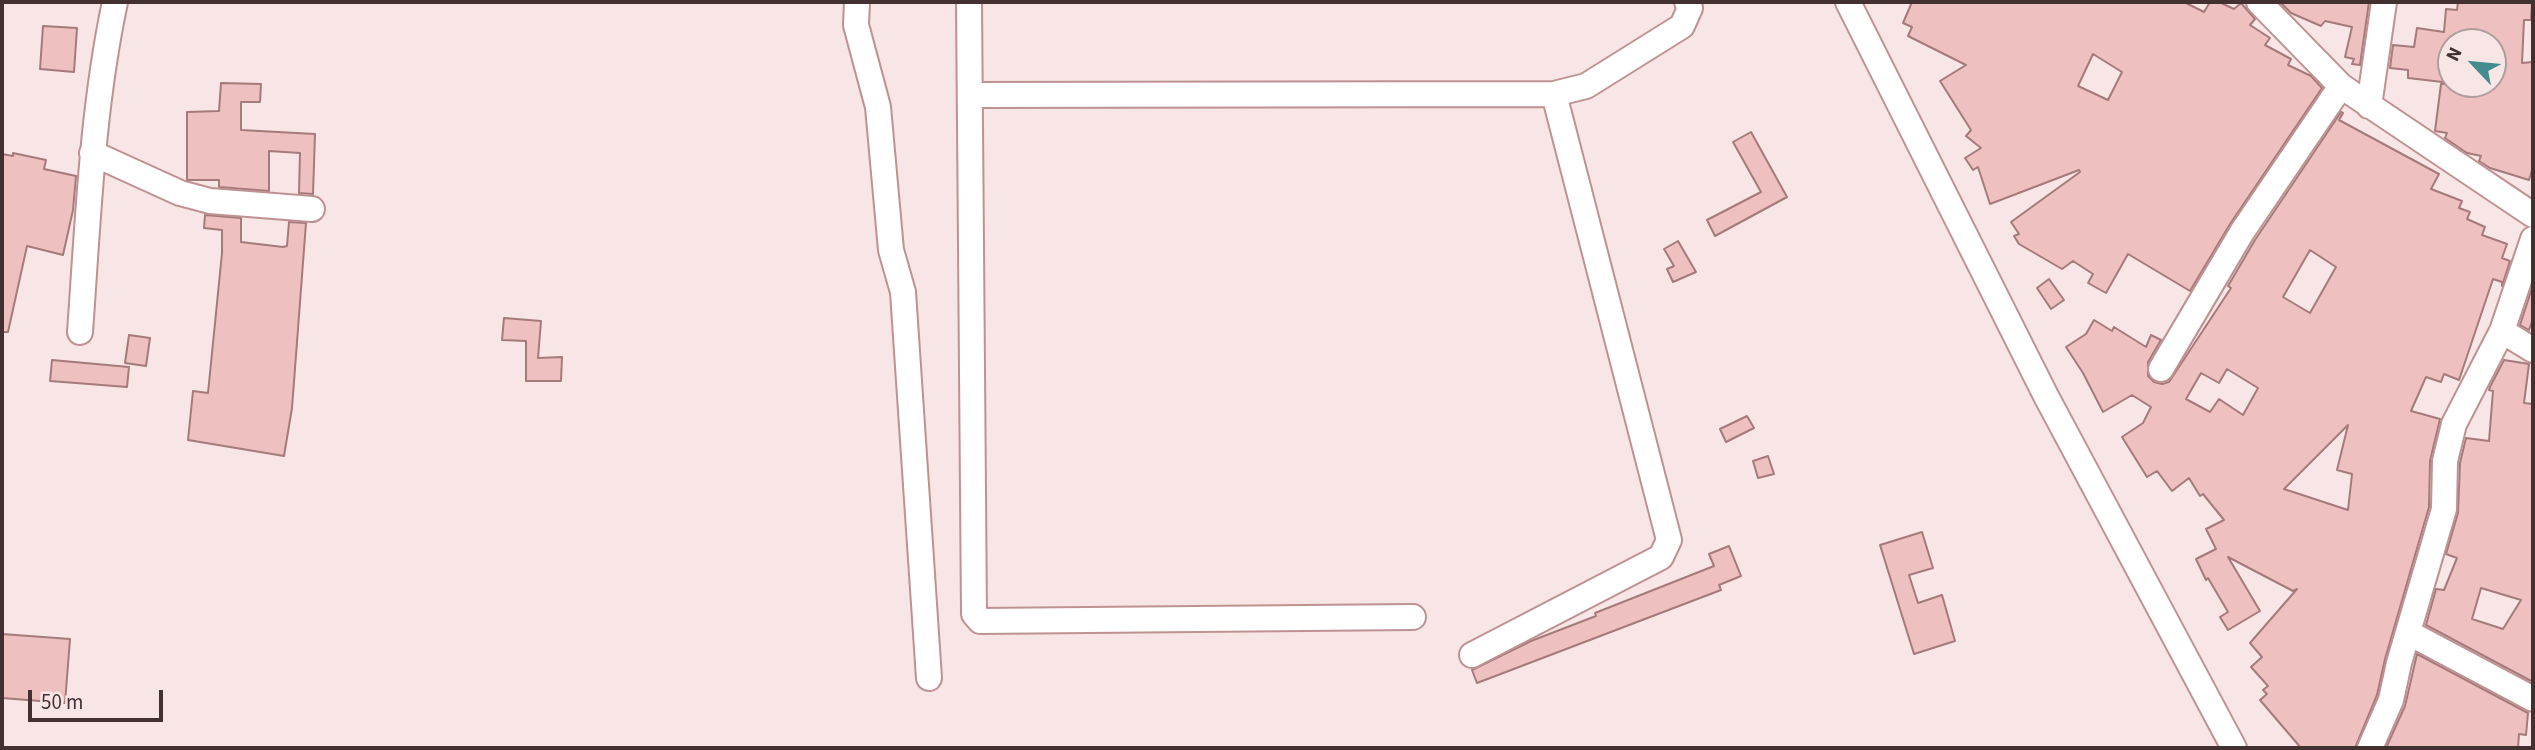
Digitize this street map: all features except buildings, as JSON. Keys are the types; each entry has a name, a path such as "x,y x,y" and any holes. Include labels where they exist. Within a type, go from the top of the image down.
{"street":[{"path":"80,332 92,153 105,46 115,2"},
{"path":"857,2 856,25 878,107 891,250 903,292 929,678"},
{"path":"969,2 974,614 980,621 1413,617"},
{"path":"971,95 1554,94 1586,86 1682,26 1690,8 1688,2"},
{"path":"1848,2 2046,396 2234,748"},
{"path":"2259,2 2341,86 2369,106 2531,204"},
{"path":"2369,106 2384,2"},
{"path":"2161,369 2242,232 2341,86"},
{"path":"1472,655 1661,557 1669,540 1554,94"},
{"path":"92,153 180,193 210,201 312,209"},
{"path":"2371,748 2391,700 2399,663 2444,509 2445,461 2454,424 2502,331 2533,239"},
{"path":"2502,331 2533,350"},
{"path":"2409,633 2533,699"}]}
